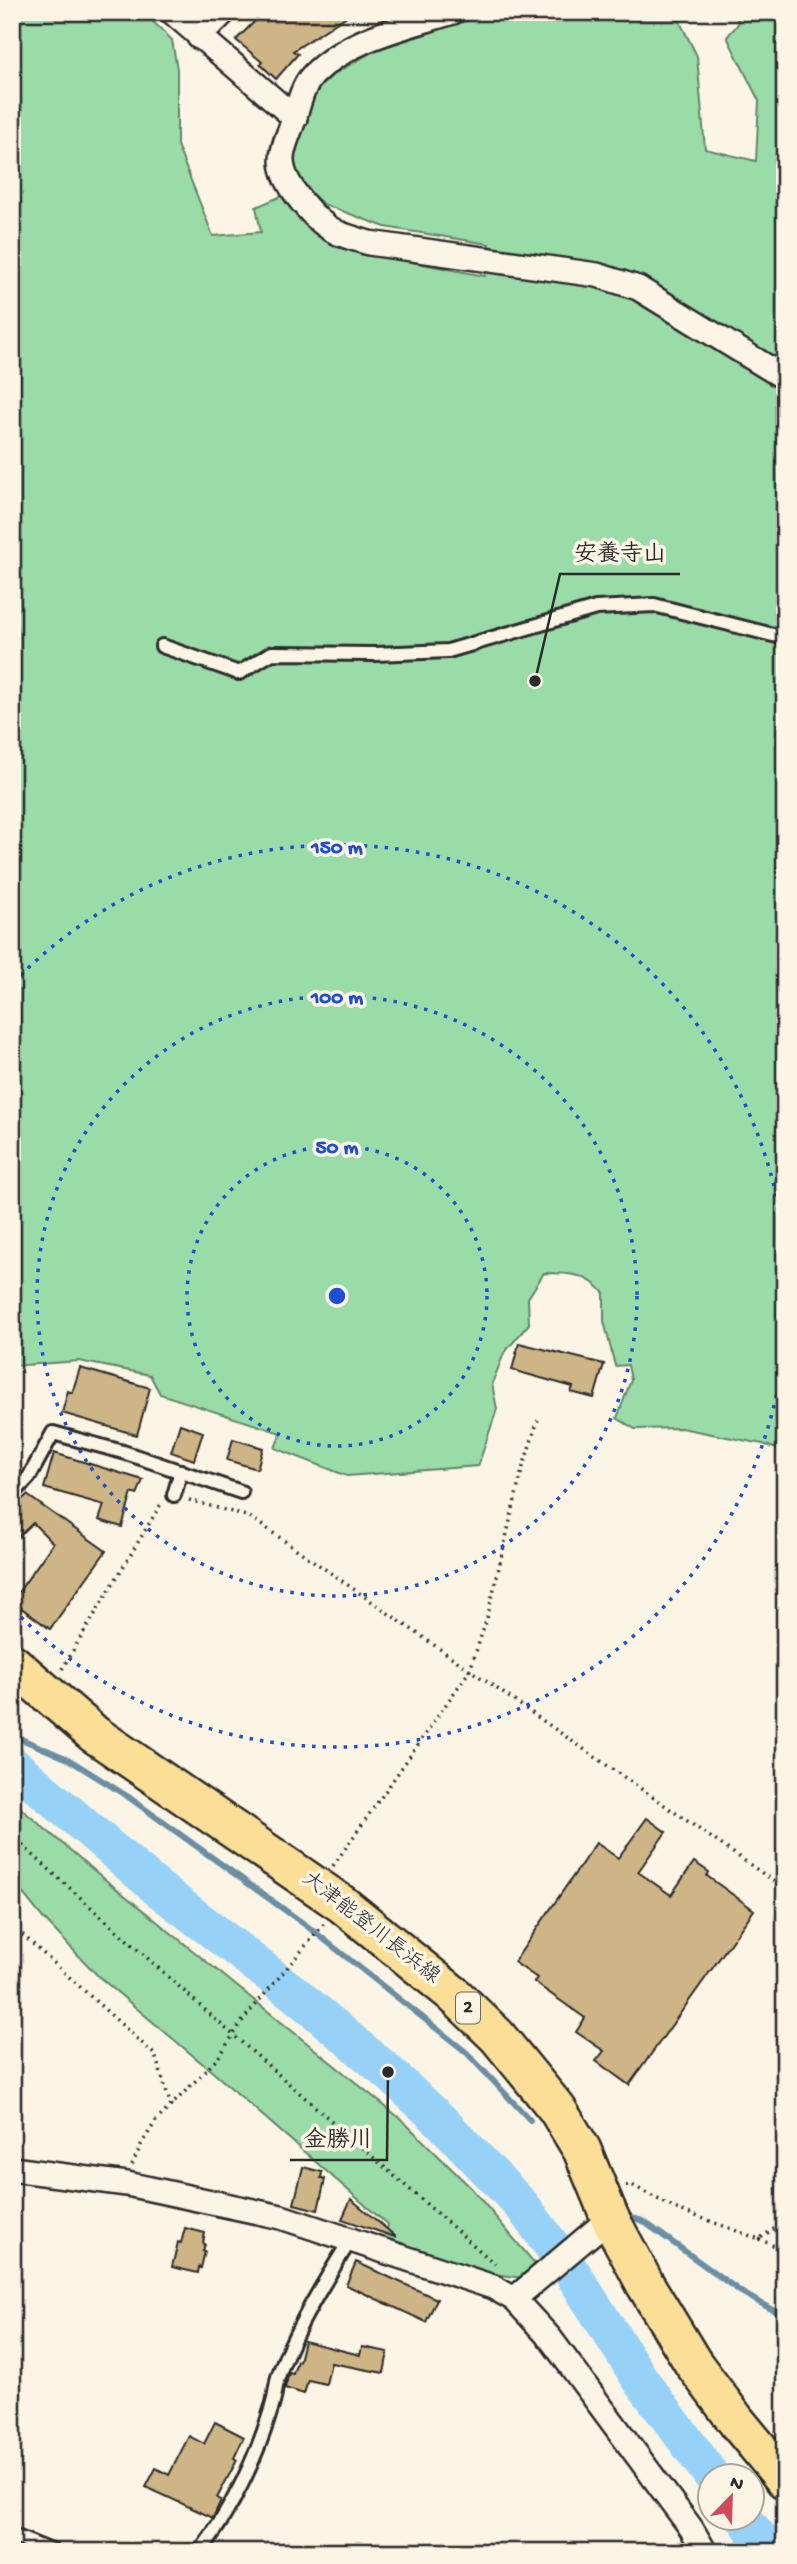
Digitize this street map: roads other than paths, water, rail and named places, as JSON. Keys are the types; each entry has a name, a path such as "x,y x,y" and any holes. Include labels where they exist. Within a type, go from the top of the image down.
{"main road":[{"name":"大津能登川長浜線","path":"12,1663 94,1734 453,1994 497,2036 557,2109 582,2150 603,2211 693,2363 785,2480"}],"street":[{"path":"172,12 295,118"},
{"path":"199,37 224,12"},
{"path":"453,12 391,30 343,53 312,76 298,101 282,157 283,174 292,189 322,223 338,233 369,243 597,275 628,284 785,378"},
{"path":"12,2169 123,2183 281,2217 493,2287 523,2292"},
{"path":"523,2292 603,2211"},
{"path":"523,2292 550,2338 691,2528 705,2552"}],"lane":[{"path":"162,646 239,673 272,653 374,654 448,651 596,608 654,605 785,638"},
{"path":"12,1495 29,1477 53,1433 123,1452 241,1492"},
{"path":"174,1496 181,1471"},
{"path":"200,2552 243,2485 274,2401 279,2376 304,2321 351,2239"},
{"path":"12,2535 54,2552"}],"waterway":[{"path":"12,1735 68,1759 127,1796 311,1929 466,2052 530,2120"},
{"path":"12,1764 156,1887 295,1994 388,2072 440,2120 523,2207 573,2274 640,2379 702,2462"},
{"path":"630,2217 643,2221 741,2292 785,2317"},
{"path":"754,2532 774,2552"}],"place":[{"name":"安養寺山","path":"535,681"},
{"name":"金勝川","path":"388,2072"}]}
